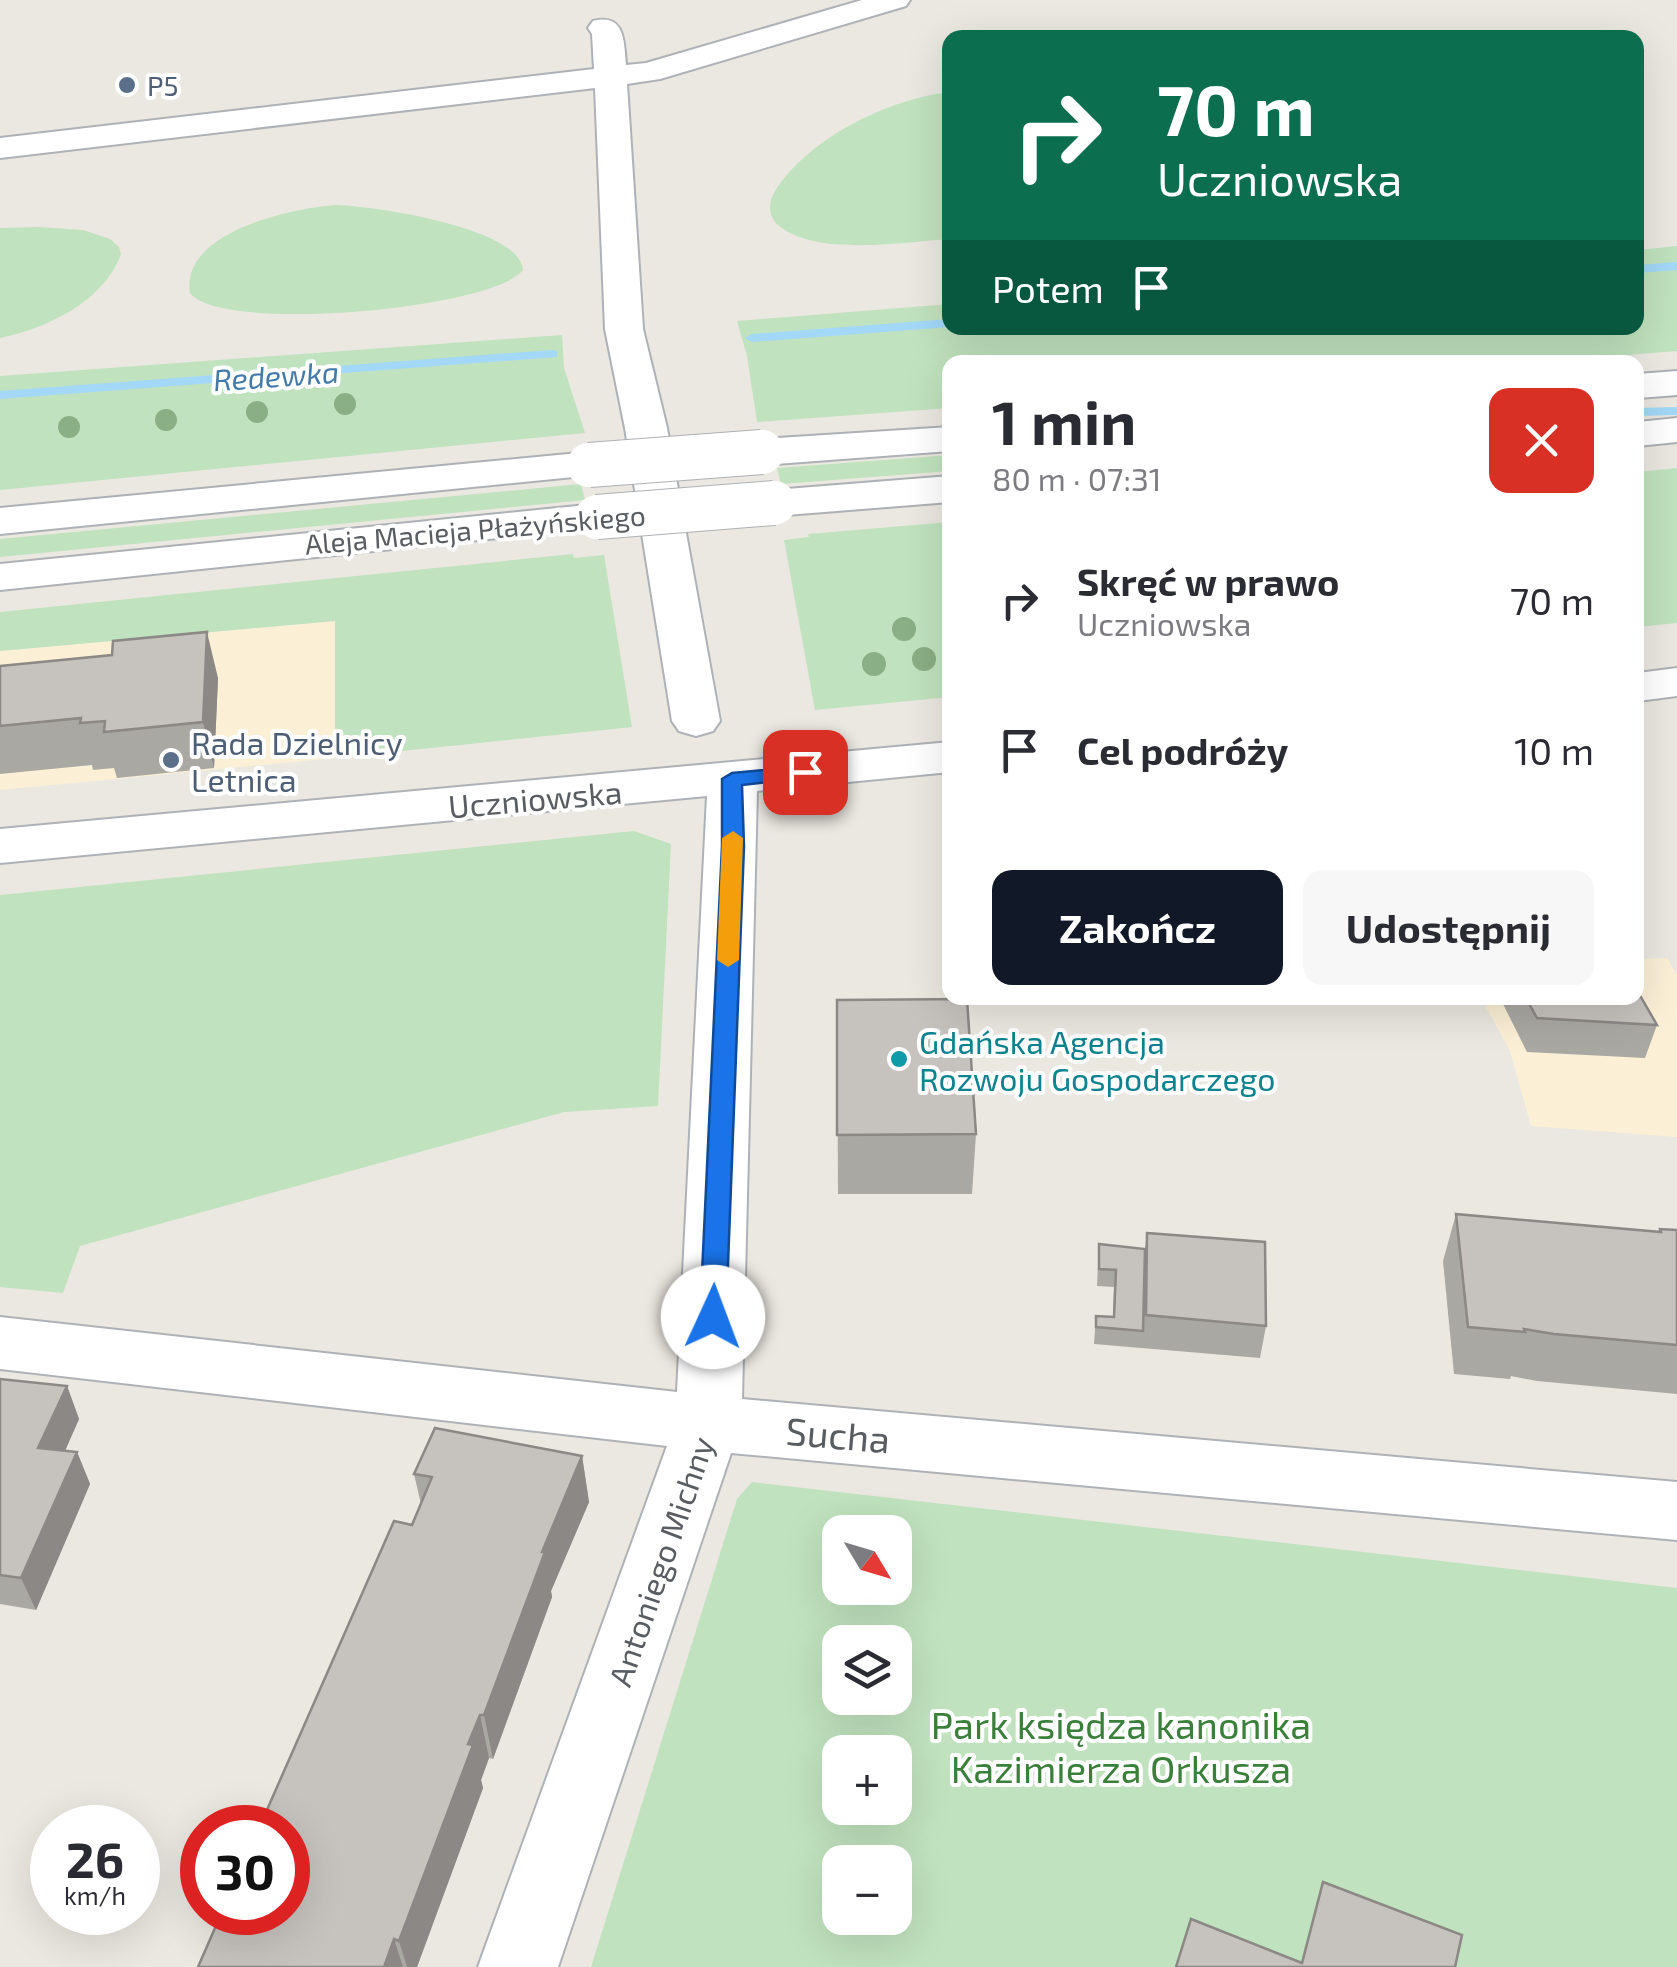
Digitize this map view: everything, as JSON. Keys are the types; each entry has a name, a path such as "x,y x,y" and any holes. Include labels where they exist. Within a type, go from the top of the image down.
{"street":[{"path":"0,148 649,72 895,0"},
{"path":"604,28 608,32 624,329 650,445 696,721"},
{"path":"1644,386 1677,383"},
{"path":"1644,433 1677,430"},
{"name":"Aleja Macieja Płażyńskiego","path":"0,520 589,465 942,440"},
{"name":"Aleja Macieja Płażyńskiego","path":"0,577 596,517 942,490"},
{"path":"1644,686 1677,682"},
{"name":"Uczniowska","path":"0,846 942,758"},
{"name":"Antoniego Michny","path":"518,1967 708,1423 733,846 732,779"},
{"name":"Sucha","path":"0,1343 708,1423 1677,1511"}],"shaded area":[{"path":"336,621 335,758 0,790 0,651"},
{"path":"1667,958 1677,975 1677,1137 1531,1126 1510,1051 1485,1005 1644,1005 1644,959"}],"green space":[{"path":"942,93 942,240 837,244 794,235 778,225 772,217 771,200 808,154 876,112"},
{"path":"336,205 410,215 472,231 516,255 523,270 502,284 463,296 357,312 251,312 212,305 190,293 192,272 202,254 220,239 268,218"},
{"path":"0,228 83,230 110,239 121,254 101,286 71,311 36,328 0,338"},
{"path":"1677,246 1677,351 1627,355 942,355 942,409 757,422 747,356 737,321 942,305 942,335 1644,335 1644,249"},
{"path":"562,335 564,368 585,433 0,490 0,376"},
{"path":"942,456 942,472 781,484 777,468"},
{"path":"1677,468 1677,623 1644,626 1644,471"},
{"path":"581,484 585,500 0,557 0,539"},
{"path":"942,523 942,698 815,710 784,540 809,537 808,534"},
{"path":"573,554 574,558 604,555 632,727 335,758 335,621 0,651 0,612"},
{"path":"634,831 671,844 658,1106 564,1112 80,1246 63,1293 0,1287 0,895"},
{"name":"Park księdza kanonika Kazimierza Orkusza","path":"752,1482 1677,1588 1677,1967 591,1967 737,1499"}],"building":[{"path":"207,632 203,722 104,732 105,721 80,723 81,718 0,726 0,666 112,655 113,641"},
{"path":"942,999 942,1005 967,1005 976,1134 837,1135 837,1000"},
{"path":"1644,1002 1657,1025 1537,1018 1530,1005"},
{"path":"1456,1214 1661,1232 1660,1229 1677,1230 1677,1345 1468,1327"},
{"path":"1147,1233 1265,1242 1266,1326 1146,1315"},
{"path":"1099,1244 1145,1249 1143,1331 1096,1327 1096,1316 1114,1317 1116,1270 1099,1269"},
{"path":"0,1379 67,1386 38,1448 77,1452 21,1578 0,1575"},
{"path":"435,1428 582,1456 542,1552 484,1715 480,1715 468,1744 473,1745 399,1941 394,1939 384,1967 198,1967 212,1935 310,1935 310,1805 269,1805 394,1521 412,1525 432,1477 414,1474"},
{"path":"1323,1882 1462,1935 1455,1967 1176,1967 1191,1919 1302,1963"}],"waterway":[{"name":"Redewka","path":"1644,269 1677,266"},
{"name":"Redewka","path":"752,338 942,324"},
{"name":"Redewka","path":"0,395 552,354"},
{"path":"1644,412 1677,411"}],"slow traffic":[{"path":"728,960 733,838"}],"place":[{"name":"P5","path":"127,85"},
{"name":"Rada Dzielnicy Letnica","path":"171,760"},
{"name":"Gdańska Agencja Rozwoju Gospodarczego","path":"899,1059"}],"route":[{"path":"713,1317 733,846 732,779 805,772"}]}
